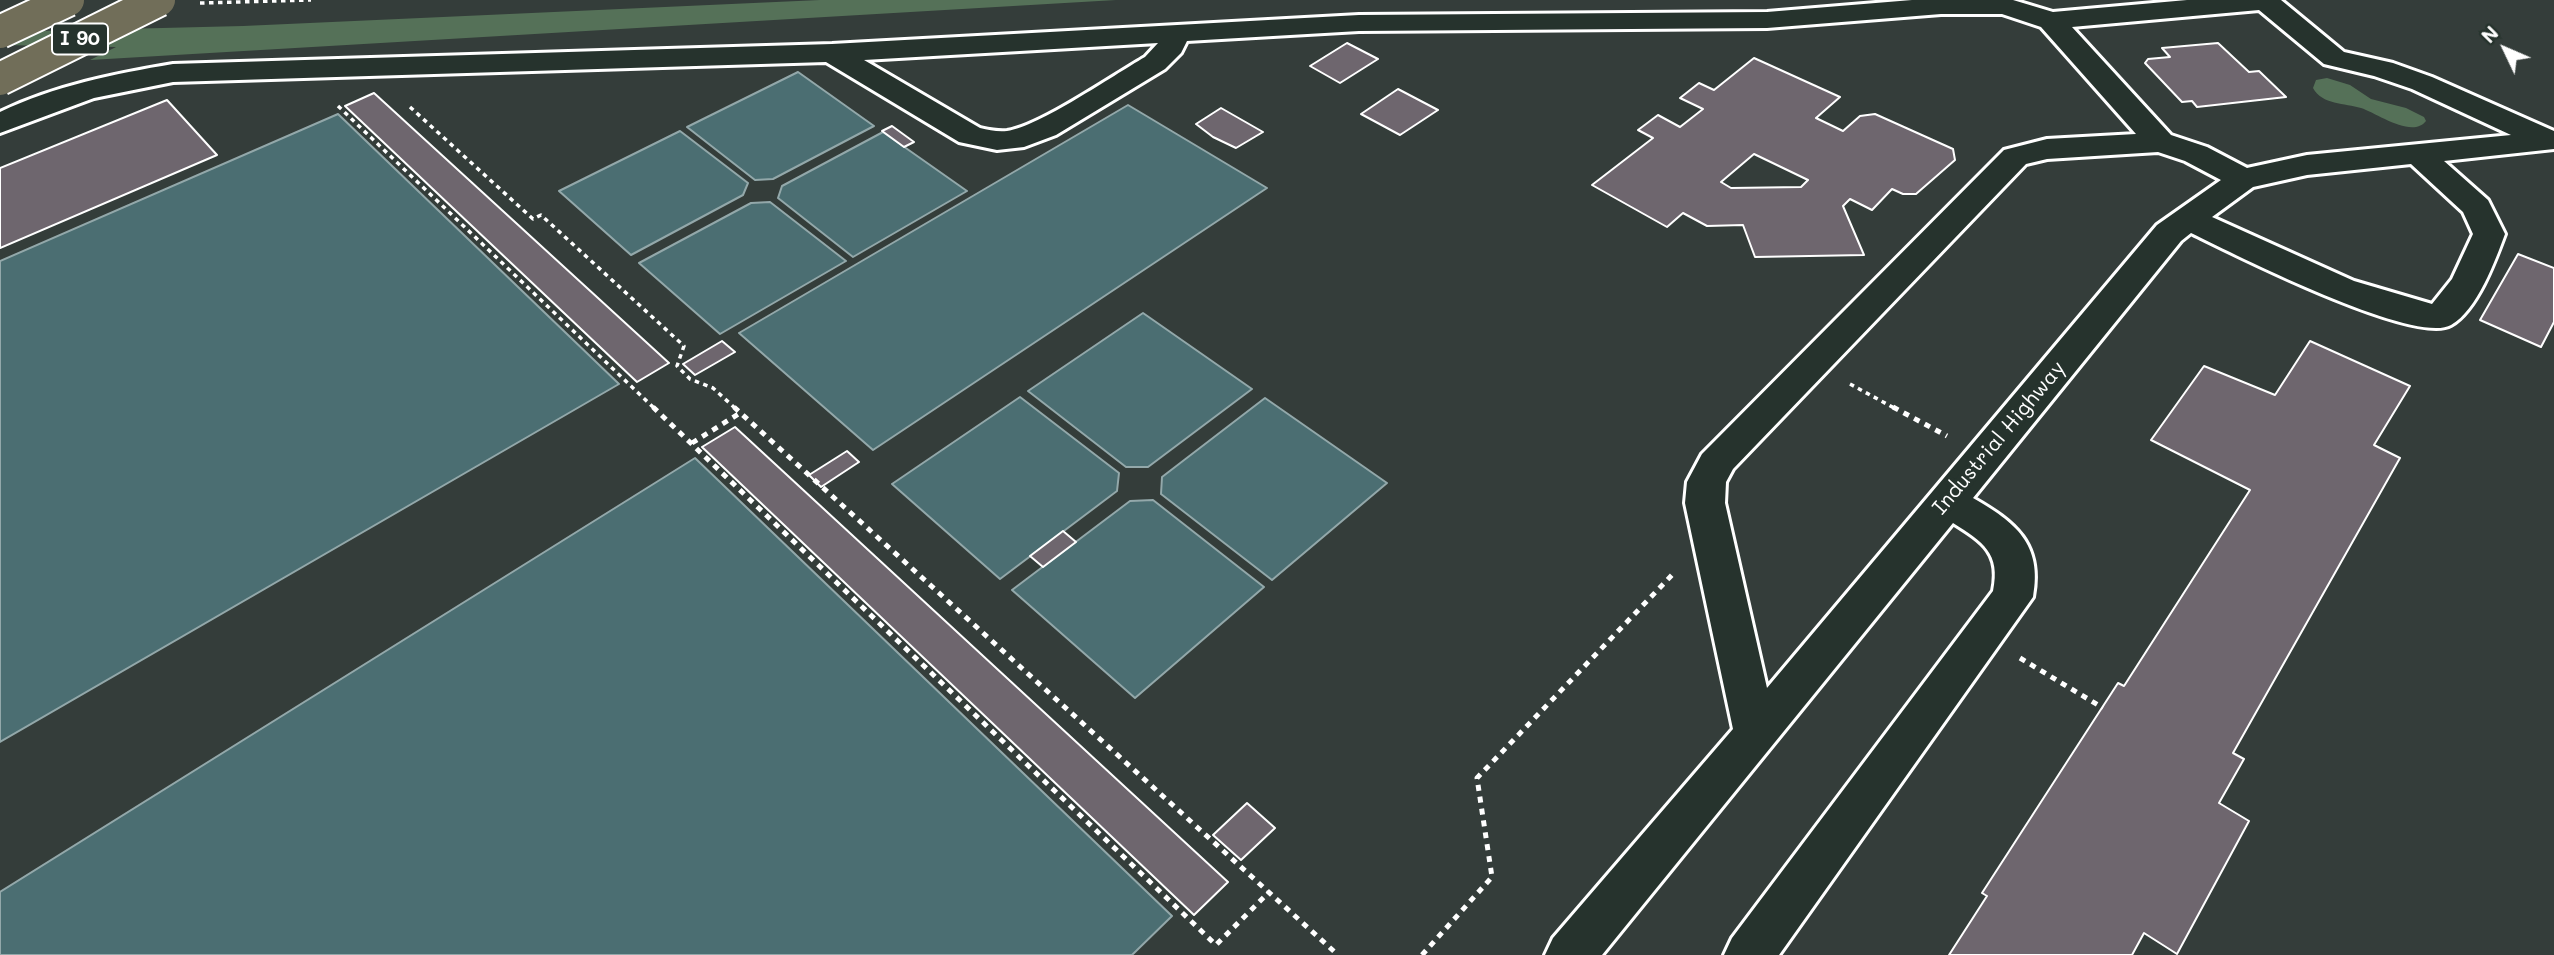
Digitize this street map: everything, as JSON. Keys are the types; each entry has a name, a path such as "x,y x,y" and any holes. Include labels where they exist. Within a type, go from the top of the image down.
{"highway":[{"name":"I 90","path":"0,32 68,0"},
{"name":"I 90","path":"0,79 159,0"}],"street":[{"path":"0,124 69,94 124,80 173,73 832,53 1359,23 1767,20 1941,6 2004,6 2051,21 2265,1 2334,58 2383,69 2422,83 2551,141"},
{"path":"2051,21 2160,142"},
{"path":"832,53 970,135 998,141 1013,140 1045,128 1156,63 1171,47 1174,35"},
{"name":"Industrial Highway","path":"1587,949 1756,734 2169,233 2243,179 2307,165 2551,141"},
{"path":"1756,734 1704,490 1714,465 2015,158 2047,149 2160,142 2196,154 2243,179"},
{"path":"2188,219 2352,293 2403,311 2438,317 2450,308 2475,268 2489,234 2477,207 2418,154"},
{"path":"1749,955 2012,597 2017,575 2014,556 1996,532 1947,501"}],"path":[{"path":"338,106 1216,946 1269,892"},
{"path":"410,107 533,219 541,215 684,346 677,366 690,379 713,388 1338,955"},
{"path":"1812,363 1984,456"},
{"path":"692,443 740,413"},
{"path":"1422,955 1492,877 1477,778 1712,534"},
{"path":"1983,636 2103,708"}],"green space":[{"path":"820,0 1116,0 90,60 116,47 0,45 0,32 243,26"},
{"path":"2327,78 2350,85 2371,99 2406,108 2424,117 2426,121 2420,126 2404,126 2361,108 2322,98 2313,88 2316,80"}],"water":[{"path":"798,72 874,126 773,179 755,180 687,127"},
{"path":"1128,105 1267,188 873,450 739,333"},
{"path":"338,114 619,384 0,742 0,261"},
{"path":"680,131 748,183 743,195 631,255 559,191"},
{"path":"883,132 967,191 853,257 778,198 782,186"},
{"path":"770,202 846,261 720,334 639,263 751,203"},
{"path":"1143,313 1252,389 1148,467 1126,467 1028,391"},
{"path":"1020,397 1119,473 1117,491 1000,579 892,484"},
{"path":"1265,398 1387,483 1272,580 1161,494 1162,477"},
{"path":"695,458 1172,916 1132,955 0,955 0,892"},
{"path":"1153,500 1264,587 1135,698 1012,590 1130,501"}],"building":[{"path":"1347,43 1378,59 1340,83 1310,66"},
{"path":"2218,43 2249,72 2259,71 2286,97 2197,107 2192,101 2182,102 2145,63 2148,59 2170,57 2162,48"},
{"path":"1754,58 1840,97 1816,118 1843,131 1860,116 1875,114 1953,149 1955,160 1916,194 1903,194 1892,189 1872,210 1850,199 1843,206 1864,255 1755,257 1743,225 1707,226 1683,213 1667,227 1592,185 1653,138 1638,130 1658,115 1680,127 1703,109 1680,98 1699,83 1714,90","holes":["1754,154 1808,180 1801,187 1731,188 1721,182"]},
{"path":"1398,89 1438,110 1400,135 1361,114"},
{"path":"374,93 669,363 637,382 345,106"},
{"path":"167,100 217,155 0,248 0,168"},
{"path":"1221,108 1263,132 1236,148 1213,137 1196,124"},
{"path":"892,126 914,142 904,147 882,131"},
{"path":"2518,254 2554,268 2554,322 2541,347 2480,320"},
{"path":"722,341 735,352 695,375 683,364"},
{"path":"2310,341 2410,386 2374,445 2400,458 2233,753 2244,759 2219,803 2249,821 2177,954 2144,933 2132,955 1949,955 1987,896 1982,893 2118,683 2124,686 2250,490 2151,440 2204,366 2275,395"},
{"path":"735,427 1228,882 1194,915 702,447"},
{"path":"847,451 859,462 821,487 809,475"},
{"path":"1063,531 1076,542 1043,567 1030,556"},
{"path":"1247,803 1275,828 1241,860 1213,835"}]}
